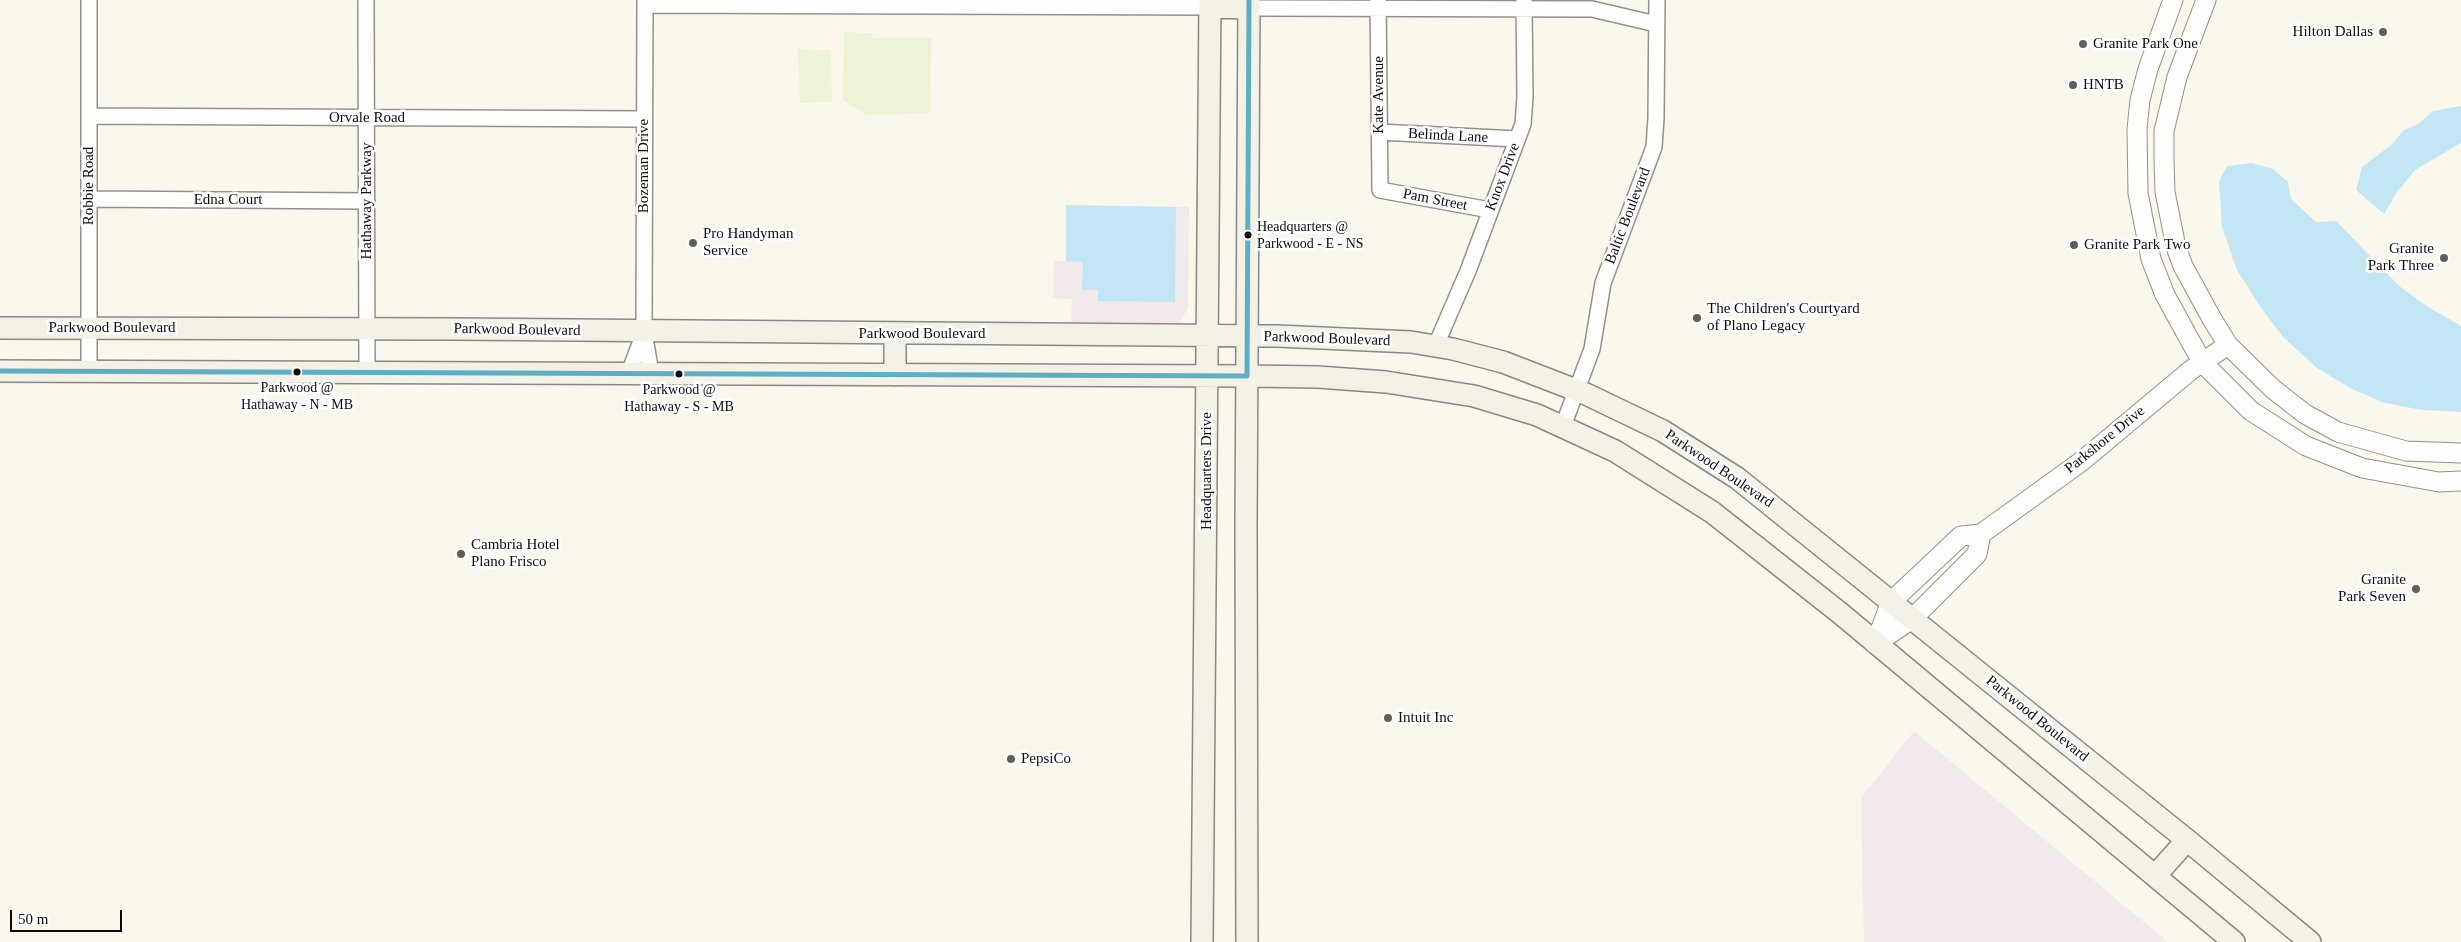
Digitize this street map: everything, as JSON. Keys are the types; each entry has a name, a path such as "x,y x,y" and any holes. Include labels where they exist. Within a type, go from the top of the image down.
{"main road":[{"path":"1210,3 1249,4 1247,942"},
{"name":"Headquarters Drive","path":"1202,942 1210,3"},
{"name":"Parkwood Boulevard","path":"0,328 367,329 1346,338 1411,342 1503,362 1577,390 1663,431 1730,474 1785,515 2187,840 2310,942"},
{"path":"895,334 895,374"},
{"path":"0,371 1327,377 1412,385 1474,396 1562,426 1616,451 1712,512 1797,578 2234,942"},
{"path":"2155,876 2187,840"}],"street":[{"name":"Robbie Road","path":"89,0 89,372"},
{"name":"Hathaway Parkway","path":"366,0 367,372"},
{"name":"Baltic Boulevard","path":"1562,426 1592,349 1602,283 1654,147 1656,118 1656,0"},
{"path":"2173,0 2148,69 2140,100 2137,129 2138,193 2152,259 2165,296 2202,362 2251,411 2306,446 2362,468 2439,482 2461,481"},
{"path":"2206,0 2177,77 2164,131 2165,192 2176,247 2183,266 2228,345 2272,389 2305,414 2338,432 2406,451 2461,453"},
{"path":"644,3 1210,3"},
{"name":"Bozeman Drive","path":"644,3 644,332 651,373"},
{"path":"1249,4 1524,4 1592,9 1656,24"},
{"name":"Kate Avenue","path":"1378,4 1380,190"},
{"name":"Knox Drive","path":"1436,346 1523,124 1525,97 1524,4"},
{"name":"Orvale Road","path":"89,116 644,119"},
{"path":"2137,129 2164,131"},
{"name":"Belinda Lane","path":"1379,132 1517,139"},
{"name":"Pam Street","path":"1380,190 1490,210"},
{"name":"Edna Court","path":"89,199 367,201"},
{"name":"Bozeman Drive","path":"629,373 644,332"},
{"name":"Parkshore Drive","path":"1875,644 1891,602 1961,536 1981,534 2082,461 2202,362 2228,345"},
{"path":"1875,644 1912,619 1977,554 1981,534"}],"shaded area":[{"path":"1066,205 1189,207 1188,308 1180,322 1173,325 1071,324 1072,299 1053,298 1054,261 1066,261"},
{"path":"1914,731 2168,942 1864,942 1861,798"}],"green space":[{"path":"844,32 872,33 873,38 931,38 930,113 866,115 843,100"},
{"path":"798,49 831,50 832,102 800,103"}],"water":[{"path":"2461,106 2461,143 2415,170 2397,192 2384,214 2356,190 2362,167 2390,146 2404,130 2417,125 2433,111"},
{"path":"2251,163 2273,169 2288,182 2291,199 2316,222 2336,221 2399,286 2428,307 2461,326 2461,412 2422,410 2385,403 2352,389 2317,368 2284,338 2261,308 2237,270 2222,227 2219,182 2227,166"},
{"path":"1066,205 1176,207 1175,302 1098,301 1098,290 1082,290 1083,262 1066,261"}],"transit line":[{"path":"0,371 1247,376 1249,0"}],"place":[{"name":"Hilton Dallas","path":"2383,32"},
{"name":"Granite Park One","path":"2083,44"},
{"name":"HNTB","path":"2073,85"},
{"name":"Headquarters @ Parkwood - E - NS","path":"1248,235"},
{"name":"Pro Handyman Service","path":"693,243"},
{"name":"Granite Park Two","path":"2074,245"},
{"name":"Granite Park Three","path":"2444,258"},
{"name":"The Children's Courtyard of Plano Legacy","path":"1697,318"},
{"name":"Parkwood @ Hathaway - N - MB","path":"297,372"},
{"name":"Parkwood @ Hathaway - S - MB","path":"679,374"},
{"name":"Cambria Hotel Plano Frisco","path":"461,554"},
{"name":"Granite Park Seven","path":"2416,589"},
{"name":"Intuit Inc","path":"1388,718"},
{"name":"PepsiCo","path":"1011,759"}]}
